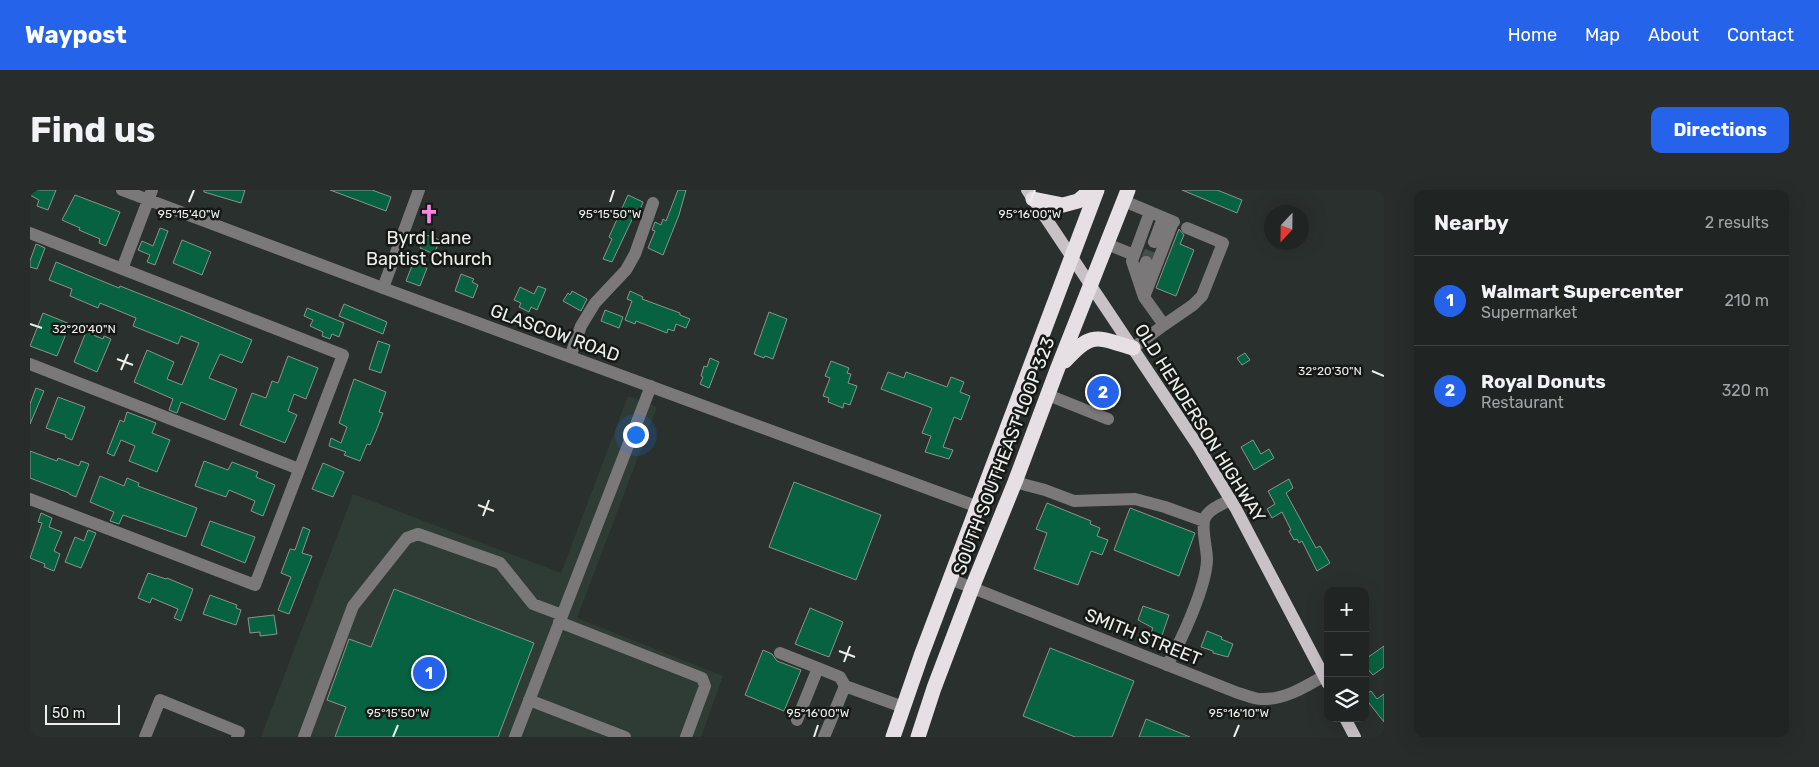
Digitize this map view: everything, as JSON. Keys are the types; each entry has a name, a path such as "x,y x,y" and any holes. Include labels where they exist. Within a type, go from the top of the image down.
{"highway":[{"path":"1030,194 1064,205 1078,202 1091,190"},
{"name":"SOUTH SOUTHEAST LOOP 323","path":"893,737 950,579 1098,190"},
{"name":"SOUTH SOUTHEAST LOOP 323","path":"918,737 934,688 972,588 1126,196"},
{"path":"1057,370 1080,344 1092,339 1104,339 1133,348"}],"main road":[{"name":"OLD HENDERSON HIGHWAY","path":"1030,194 1092,284 1189,432 1230,500 1324,677"},
{"path":"1347,722 1355,737"}],"street":[{"name":"GLASCOW ROAD","path":"122,190 151,195 383,288 978,507"},
{"path":"383,288 419,190"},
{"path":"122,269 151,195"},
{"path":"1126,196 1150,212 1170,221"},
{"path":"570,357 581,326 595,303 626,270 635,254 653,203"},
{"path":"1150,212 1132,261 1144,297 1164,324"},
{"path":"1154,242 1170,221"},
{"path":"1144,297 1170,221"},
{"path":"1133,348 1193,305 1202,296 1223,243 1187,228"},
{"path":"30,233 343,355 255,585 30,499"},
{"path":"1107,244 1134,255"},
{"path":"1139,281 1146,262"},
{"path":"30,364 299,469"},
{"path":"515,737 651,386"},
{"path":"1048,395 1108,419"},
{"path":"1015,482 1045,490 1074,501 1135,499 1166,507 1204,521"},
{"path":"1167,665 1187,625 1200,589 1207,561 1204,521 1207,514 1230,500"},
{"path":"304,737 353,606 407,538 418,534 500,563 533,604 561,618 702,678 706,686 686,737"},
{"name":"SMITH STREET","path":"950,579 1238,694 1261,699 1283,696 1324,681"},
{"path":"780,653 840,676 844,686 824,737"},
{"path":"797,720 818,668"},
{"path":"844,686 903,707"},
{"path":"146,737 160,700 239,732 237,737"},
{"path":"529,700 625,737"}],"shaded area":[{"path":"628,396 657,407 577,618 723,676 701,737 261,737 353,494 561,573"}],"building":[{"path":"30,190 56,190 48,210 37,206 39,200 30,195"},
{"path":"204,190 245,190 241,203 204,192"},
{"path":"330,190 372,190 391,197 386,211"},
{"path":"678,190 686,190 679,215 663,255 648,248 655,231 652,230 655,222 661,225 663,219 666,221"},
{"path":"1182,190 1217,190 1242,200 1237,213"},
{"path":"75,195 120,212 106,246 99,243 100,239 62,220"},
{"path":"628,195 643,202 640,210 637,209 612,262 603,259 612,239 609,237"},
{"path":"160,228 168,231 155,265 147,262 150,255 138,250 142,241 153,246"},
{"path":"1179,229 1184,235 1180,244 1194,250 1176,296 1156,288"},
{"path":"426,235 440,240 434,254 420,248"},
{"path":"182,240 211,252 202,275 173,263"},
{"path":"36,244 45,248 37,269 30,267 30,261"},
{"path":"56,262 252,340 242,363 220,354 209,378 237,389 225,420 181,402 177,413 169,410 173,399 134,382 147,350 174,362 167,379 182,385 199,343 181,336 178,344 133,326 136,318 100,303 98,308 70,296 72,289 49,280"},
{"path":"413,263 427,268 420,286 406,281"},
{"path":"461,274 474,279 472,282 478,285 473,298 455,291"},
{"path":"538,286 546,289 537,310 531,307 529,312 519,307 521,303 514,300 520,287 534,294"},
{"path":"572,291 587,299 581,311 563,301 568,293 570,295"},
{"path":"630,291 643,297 642,299 680,313 680,315 690,319 686,328 676,324 674,331 668,329 667,333 636,321 635,324 625,320 632,301 627,299"},
{"path":"344,304 387,322 383,334 339,316"},
{"path":"307,308 344,323 339,337 332,334 330,339 322,336 323,332 310,326 313,320 304,316"},
{"path":"605,310 623,317 619,328 601,321"},
{"path":"769,312 787,319 773,359 754,354"},
{"path":"43,313 70,324 57,356 30,346"},
{"path":"86,332 103,339 104,336 111,339 97,372 74,362"},
{"path":"378,341 390,345 381,373 369,369"},
{"path":"1245,353 1250,360 1242,365 1237,358"},
{"path":"288,356 318,368 306,399 294,394 288,411 297,415 285,443 240,425 252,393 266,398 272,381 278,383"},
{"path":"710,358 719,362 709,388 700,384 704,366 707,367"},
{"path":"831,361 849,368 847,373 851,374 848,383 857,386 850,405 844,403 843,408 828,402 829,398 823,396 830,378 825,376"},
{"path":"888,372 904,378 906,372 947,387 951,377 964,382 960,392 970,396 961,420 954,417 943,447 953,450 949,459 925,452 931,436 922,433 932,408 881,389"},
{"path":"354,379 386,392 379,412 383,413 370,445 367,444 360,461 344,455 346,452 329,446 331,438 341,443 347,427 339,423"},
{"path":"1098,380 1117,388 1115,394 1118,396 1114,407 1094,399 1095,397 1090,395"},
{"path":"36,388 44,391 30,424 30,404"},
{"path":"58,397 85,407 72,440 65,437 66,435 46,428"},
{"path":"127,412 156,423 152,433 170,440 157,472 129,461 135,446 121,440 114,456 107,453 120,420 124,422"},
{"path":"1253,440 1261,454 1269,449 1274,458 1254,470 1241,447"},
{"path":"30,451 57,461 58,458 79,466 81,461 89,464 76,497 30,478"},
{"path":"204,461 228,470 232,462 258,472 256,477 275,485 263,516 251,511 255,501 229,490 226,497 195,486"},
{"path":"323,463 344,472 333,497 312,489"},
{"path":"100,476 124,486 127,478 139,483 138,486 197,508 186,537 123,515 119,524 110,521 114,512 90,502"},
{"path":"1289,479 1293,488 1286,493 1316,548 1320,546 1330,563 1317,571 1302,541 1299,543 1297,539 1294,540 1282,512 1272,518 1267,509 1275,504 1268,491"},
{"path":"794,482 881,515 856,580 769,547"},
{"path":"1047,503 1091,521 1090,524 1100,528 1097,536 1108,540 1102,555 1091,551 1078,585 1034,569 1047,533 1036,529"},
{"path":"1130,508 1195,533 1179,576 1114,550"},
{"path":"41,513 52,518 49,527 62,532 54,551 60,554 54,571 44,567 45,564 30,558 42,523 38,522"},
{"path":"210,521 255,537 245,563 201,545"},
{"path":"303,527 310,530 302,553 312,556 289,614 278,610 291,577 281,573 290,549 295,550"},
{"path":"88,530 96,533 81,568 65,562 75,537 84,541"},
{"path":"148,573 167,578 193,589 181,621 174,618 178,609 152,598 150,603 138,598"},
{"path":"394,589 534,643 498,737 335,737 346,707 327,700 349,639 371,647"},
{"path":"210,595 237,605 236,608 241,610 236,625 203,614"},
{"path":"1143,606 1169,615 1161,638 1150,635 1153,628 1138,620"},
{"path":"810,608 843,622 829,657 795,644"},
{"path":"274,615 277,634 260,636 260,632 250,633 248,618"},
{"path":"1207,631 1233,644 1228,657 1201,647"},
{"path":"1384,646 1384,667 1373,675 1369,670 1369,657"},
{"path":"1050,648 1134,681 1112,737 1075,737 1023,716"},
{"path":"763,650 772,654 777,661 801,670 784,711 745,695"},
{"path":"1371,691 1377,699 1384,694 1384,722 1369,703 1369,692"},
{"path":"1146,719 1190,737 1139,737"}],"tunnel":[{"path":"1146,262 1154,242"}],"place":[{"name":"Byrd Lane Baptist Church","path":"429,214"},
{"name":"Royal Donuts","path":"1103,392"},
{"name":"Walmart Supercenter","path":"429,673"}]}
